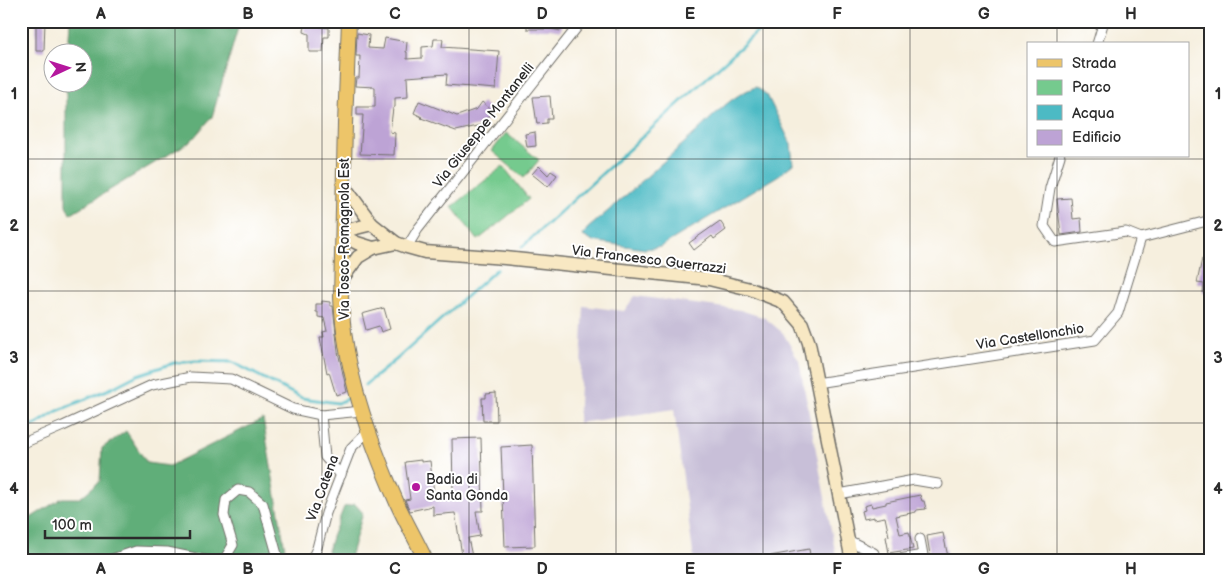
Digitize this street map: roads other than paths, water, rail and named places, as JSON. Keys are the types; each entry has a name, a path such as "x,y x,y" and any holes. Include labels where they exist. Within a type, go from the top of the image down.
{"main road":[{"name":"Via Tosco-Romagnola Est","path":"349,21 345,124 342,318 350,368 368,431 398,504 426,561"},
{"name":"Via Francesco Guerrazzi","path":"344,186 372,224 402,245 425,252 505,258 708,279 750,289 783,302 802,324 809,344 852,561"},
{"path":"372,224 352,229 343,235 357,243 373,248"},
{"name":"Via Francesco Guerrazzi","path":"342,279 358,258 373,248 402,245"}],"street":[{"name":"Via Giuseppe Montanelli","path":"402,245 424,222 582,21"},
{"path":"1098,42 1104,21"},
{"path":"1059,158 1050,188 1044,226 1055,242 1126,232 1141,238 1211,220"},
{"name":"Via Castellonchio","path":"816,383 1095,340 1118,313 1141,238"},
{"path":"21,444 152,385 191,377 231,379 293,408 321,415 362,411"},
{"path":"321,415 325,457 341,475"},
{"name":"Via Catena","path":"311,561 317,548 326,513 351,448 368,431"},
{"path":"839,494 914,480 938,484"},
{"path":"106,561 136,551 167,552 210,561 224,560 233,545 224,515 226,500 238,490 250,492 262,504 278,558 282,561"},
{"path":"888,561 903,560 923,555 920,539"},
{"path":"848,540 874,553 876,561"}],"water":[{"path":"756,87 767,95 791,144 793,164 779,175 660,247 645,249 592,241 583,236 587,229 722,108 738,95"}],"waterway":[{"path":"522,247 769,21"},
{"path":"365,385 397,359 497,269"},
{"path":"21,429 37,424 57,411 112,388 137,375 174,363 196,361 232,362 302,398 338,403 349,398"}],"place":[{"name":"Badia di Santa Gonda","path":"416,487"}]}
